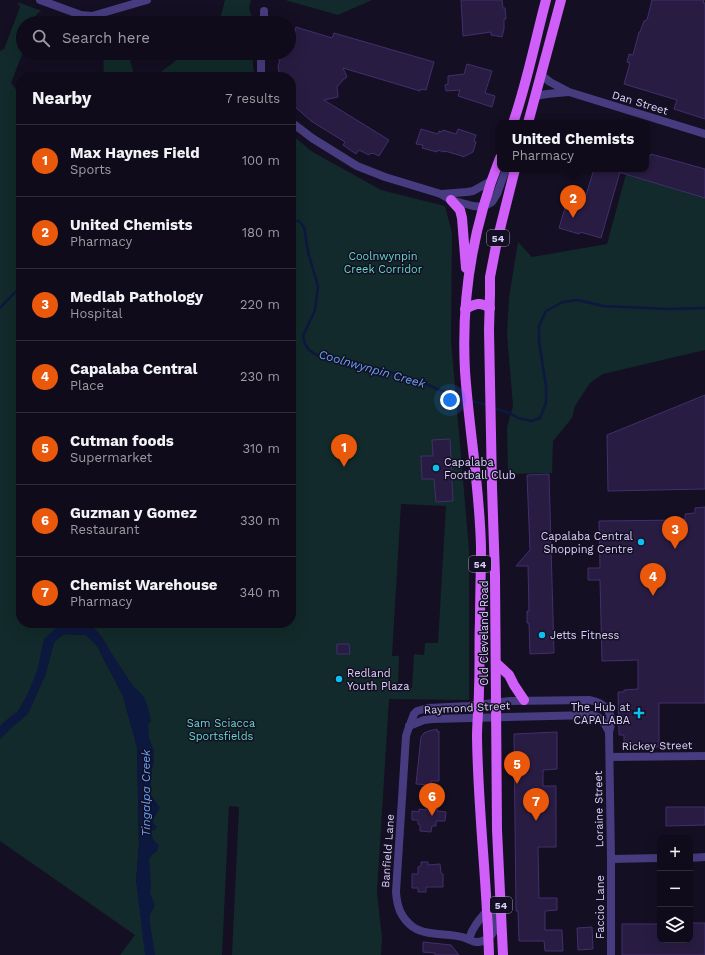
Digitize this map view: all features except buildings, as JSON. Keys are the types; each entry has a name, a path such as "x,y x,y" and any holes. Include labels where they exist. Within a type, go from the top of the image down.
{"main road":[{"path":"514,120 533,55 546,0"},
{"path":"529,120 561,0"},
{"name":"Old Cleveland Road","path":"490,955 478,782 477,718 481,547 465,374 465,309 467,282 477,227 497,166"},
{"name":"Old Cleveland Road","path":"503,955 498,854 495,576 490,380 490,277 497,241 514,172"},
{"path":"452,200 460,210 462,218 467,282"},
{"path":"465,309 479,303 490,308"},
{"path":"496,662 509,675 524,700"}],"street":[{"path":"44,1 81,16 92,16 147,0"},
{"path":"264,11 264,16"},
{"path":"260,60 261,72"},
{"name":"Dan Street","path":"541,75 550,82 569,92 705,134"},
{"name":"Dan Street","path":"535,96 569,92"},
{"path":"296,126 312,138 357,166 384,177 441,194 452,200 473,206 483,207 495,199 505,172"},
{"path":"441,194 468,192 491,181"},
{"name":"Raymond Street","path":"410,726 414,714 417,711 434,707 478,705 524,700 589,700 599,703 608,710 612,718 610,732 610,757"},
{"name":"Raymond Street","path":"410,726 424,720 592,715 597,716 604,721 610,732"},
{"name":"Banfield Lane","path":"410,726 406,736 396,892 400,911 404,918 415,928 425,932 462,937 477,942 488,938"},
{"name":"Rickey Street","path":"610,757 705,756"},
{"name":"Loraine Street","path":"610,757 611,859 657,858"},
{"path":"488,938 494,932 496,926 498,854"},
{"path":"693,858 705,857"},
{"name":"Faccio Lane","path":"611,859 612,955"},
{"path":"469,939 471,931 487,911"}],"green space":[{"path":"225,0 251,0 249,8 252,16 221,16"},
{"path":"285,0 372,0 338,15"},
{"path":"17,2 42,11 37,13 36,16 17,16 20,7"},
{"path":"16,18 16,60 20,60 11,83 16,90 16,628 296,628 296,138 311,151 381,190 445,206 452,233 451,340 469,549 469,700 389,699 377,892 382,938 381,955 232,955 239,807 229,806 222,955 151,955 146,921 148,789 129,689 86,630 62,629 48,640 23,712 0,733 0,51 4,49","holes":["450,439 453,501 436,502 434,479 422,479 421,457 433,456","401,504 446,506 438,643 425,643 424,655 414,654 412,688 398,687 399,656 392,656"]},
{"path":"103,60 130,60 134,72 104,72"},
{"path":"177,60 253,60 254,72 161,72"},
{"path":"626,174 705,198 705,350 603,374 590,383 575,406 572,418 553,441 552,473 508,474 507,427 513,406 507,334 509,297 518,242 532,257 607,244"},
{"path":"64,634 86,635 97,646 123,696 137,747 139,846 136,880 149,955 120,955 135,935 0,841 0,739 9,730 45,676 54,642"}],"water":[{"name":"Tingalpa Creek","path":"56,628 93,628 99,633 133,686 141,693 146,701 151,721 148,725 149,737 154,751 151,795 160,808 153,820 154,824 157,826 155,830 152,831 153,839 159,845 157,851 149,859 151,884 150,893 155,906 150,914 150,923 155,955 145,955 136,880 139,846 137,747 123,696 97,646 86,635 64,634 54,642 45,676 28,714 0,739 0,726 18,711 28,693 37,671 44,639"}],"waterway":[{"name":"Coolnwynpin Creek","path":"296,221 299,221 304,227 308,252 318,286 315,310 303,336 308,349 316,355 334,361 384,370 419,381 464,399"},
{"name":"Coolnwynpin Creek","path":"0,308 16,291"},
{"name":"Coolnwynpin Creek","path":"494,408 518,418 532,421 540,418 546,403 546,386 539,341 539,326 546,311 563,302 578,300 603,306 668,309 705,308"},
{"name":"Coolnwynpin Creek","path":"471,401 487,405"}],"place":[{"name":"United Chemists","path":"573,218"},
{"name":"Max Haynes Field","path":"344,467"},
{"name":"Capalaba Football Club","path":"436,468"},
{"name":"Capalaba Central Shopping Centre","path":"641,542"},
{"name":"Medlab Pathology","path":"675,549"},
{"name":"Capalaba Central","path":"653,596"},
{"name":"Jetts Fitness","path":"542,635"},
{"name":"Redland Youth Plaza","path":"339,679"},
{"name":"The Hub at CAPALABA","path":"639,713"},
{"name":"Cutman foods","path":"517,784"},
{"name":"Guzman y Gomez","path":"432,816"},
{"name":"Chemist Warehouse","path":"536,821"}],"park label":[{"name":"Coolnwynpin Creek Corridor","path":"383,262"},
{"name":"Sam Sciacca Sportsfields","path":"221,729"}]}
